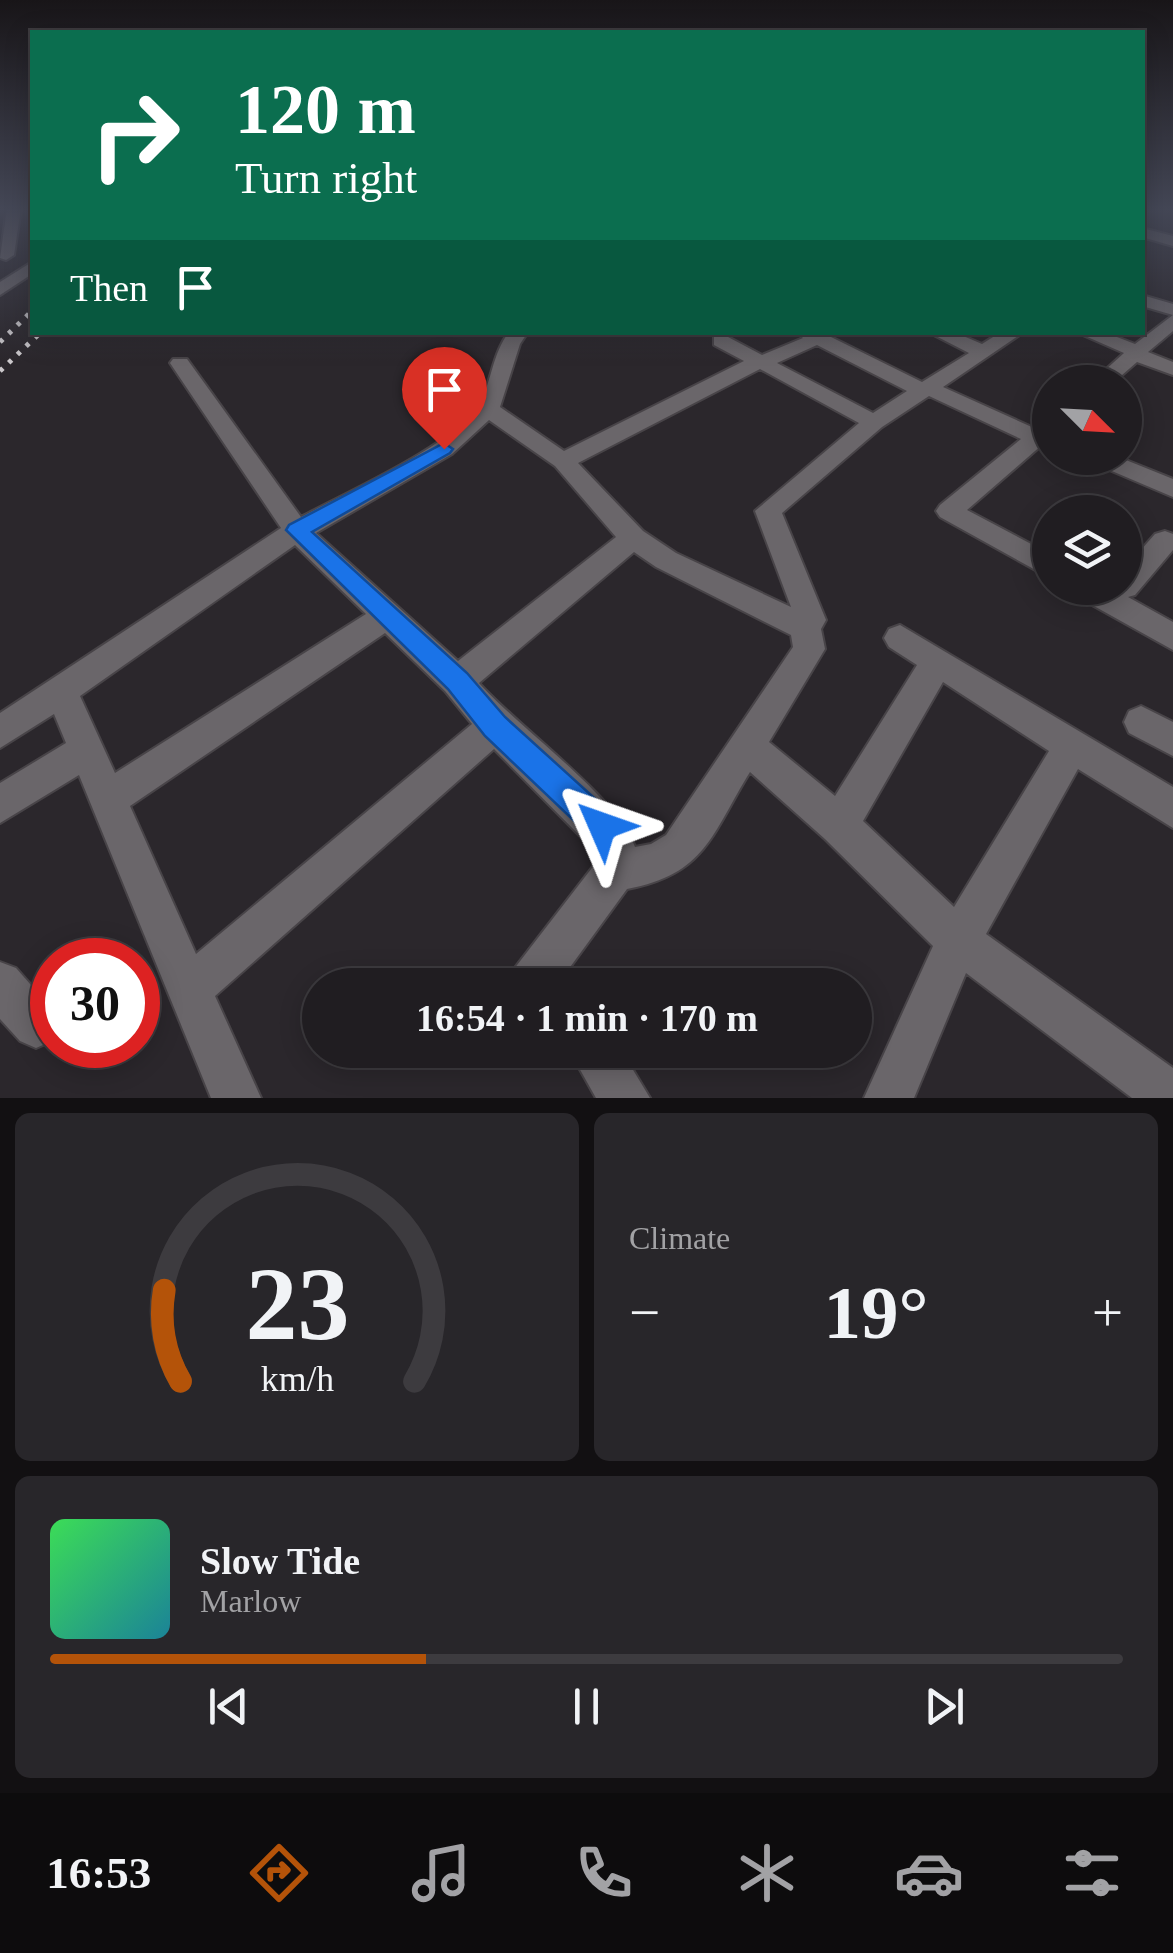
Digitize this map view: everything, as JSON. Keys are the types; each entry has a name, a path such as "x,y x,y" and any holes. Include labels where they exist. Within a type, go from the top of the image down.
{"street":[{"path":"0,290 25,272"},
{"path":"1145,301 1173,310"},
{"path":"1122,365 1173,321"},
{"path":"563,461 732,373 815,335"},
{"path":"819,335 926,390 1032,428"},
{"path":"944,335 984,352"},
{"path":"811,620 768,512 874,422 1010,335"},
{"path":"1092,335 1173,368"},
{"path":"0,732 297,530 444,449 488,409 515,338"},
{"path":"720,341 874,422"},
{"path":"180,364 297,530 457,681 495,726 602,826 615,846 615,871 549,968"},
{"path":"488,409 563,461 634,538 666,560 788,618 808,633 809,649 744,744 680,849 658,863 615,871"},
{"path":"1032,444 950,511 1032,557"},
{"path":"1140,475 1173,489"},
{"path":"457,681 634,538"},
{"path":"1142,563 1165,541"},
{"path":"1131,605 1173,636"},
{"path":"106,800 386,618"},
{"path":"900,638 1173,809"},
{"path":"839,824 937,662"},
{"path":"61,692 236,1098"},
{"path":"1141,722 1173,740"},
{"path":"190,988 495,726"},
{"path":"744,744 839,824 958,940 1173,1098"},
{"path":"888,1098 958,940 1072,746"},
{"path":"0,804 89,750"},
{"path":"0,984 30,1018"},
{"path":"605,1068 625,1098"}],"railway":[{"path":"0,342 30,313"},
{"path":"0,371 38,335"}],"route":[{"path":"444,449 297,530 457,681 495,726 602,826"}]}
